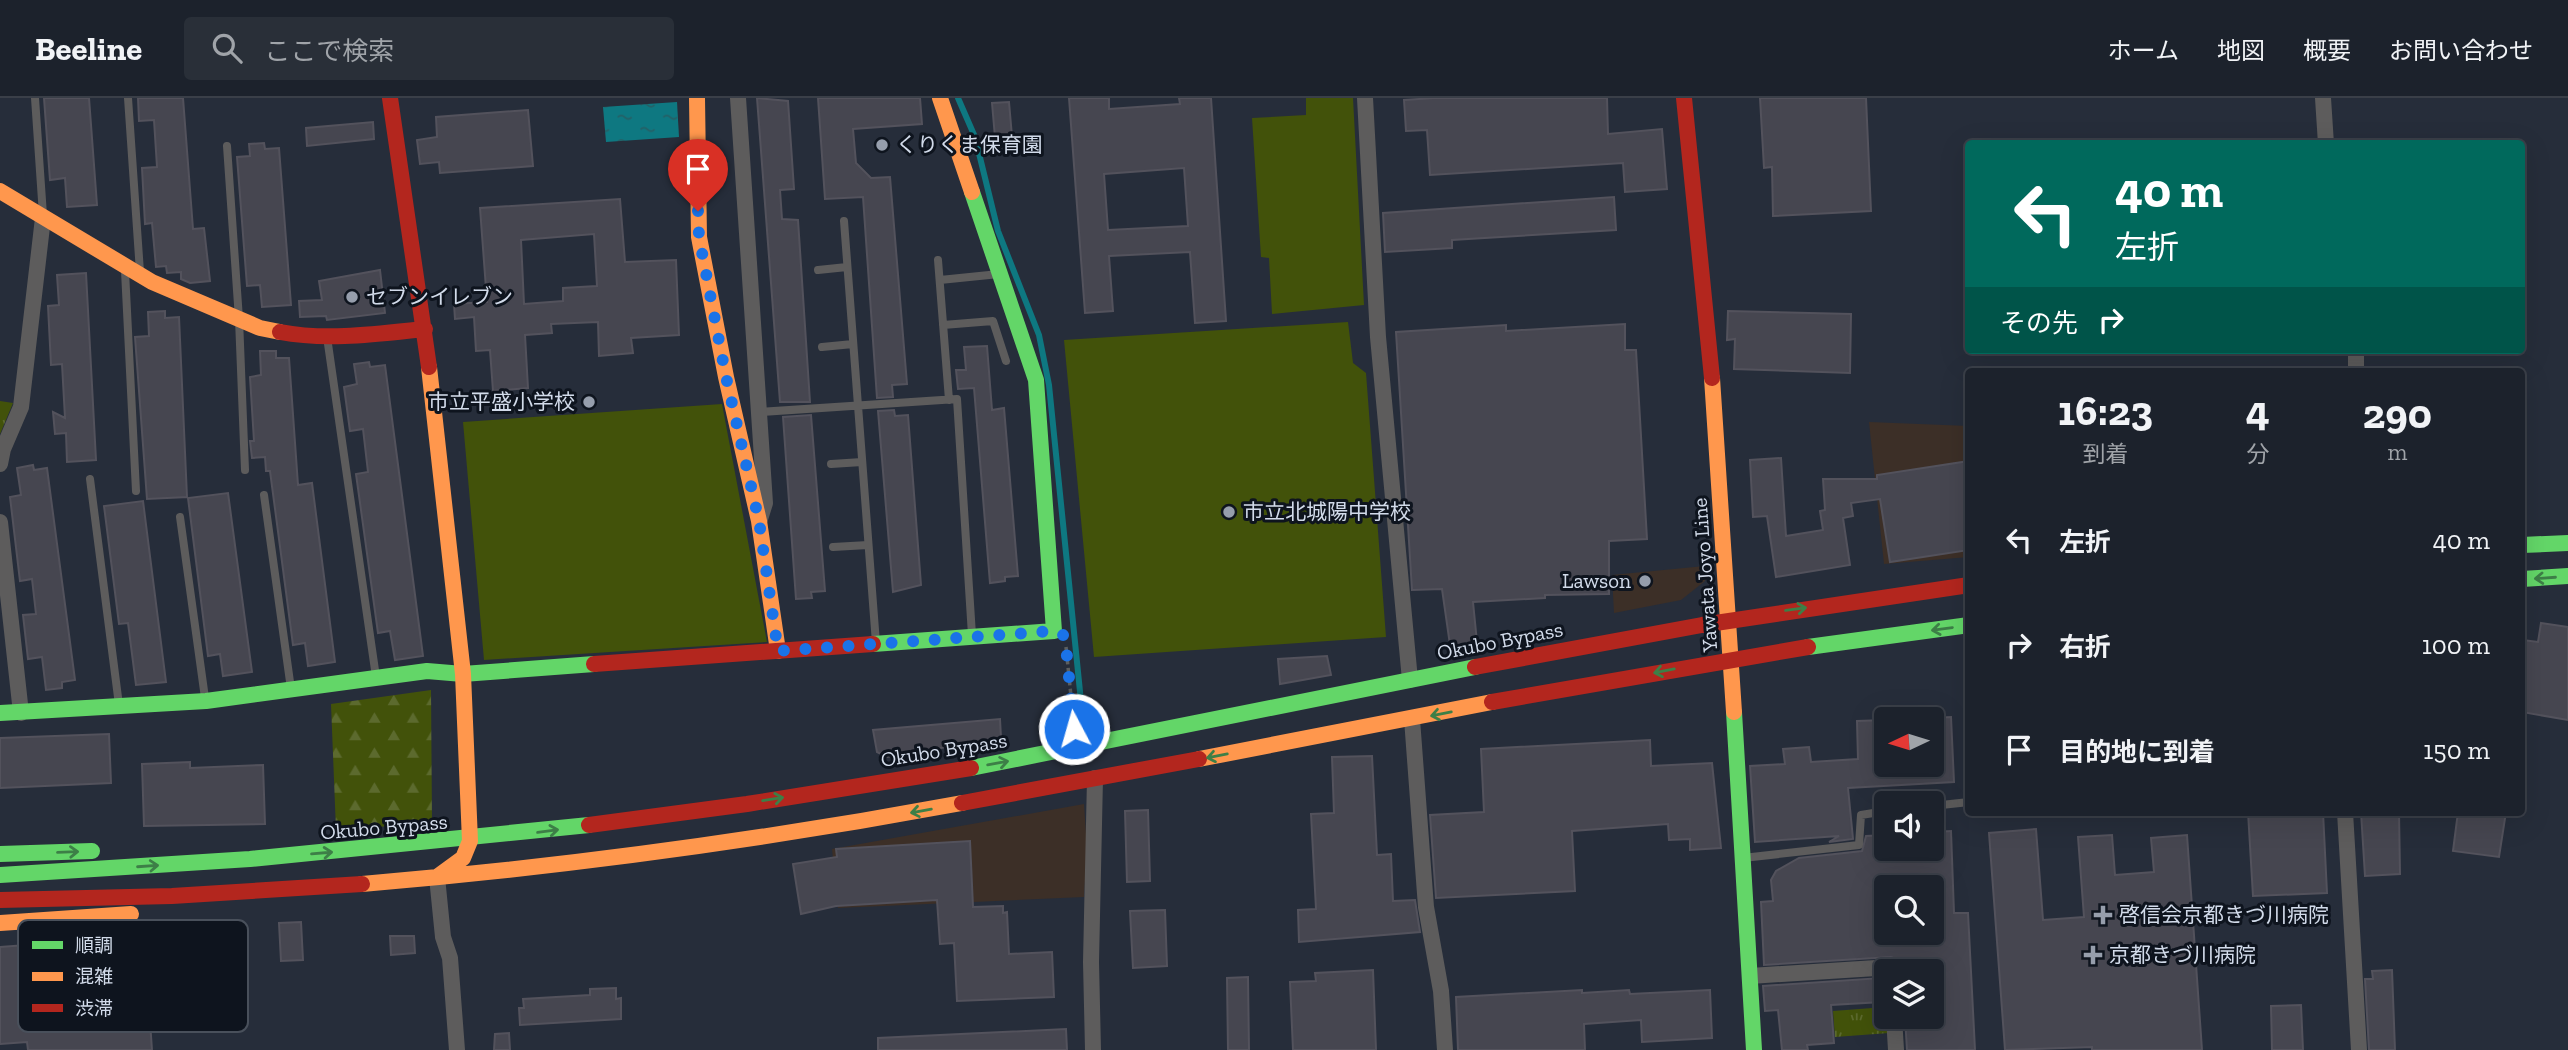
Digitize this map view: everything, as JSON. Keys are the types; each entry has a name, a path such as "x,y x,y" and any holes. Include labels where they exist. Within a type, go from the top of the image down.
{"main road":[{"path":"390,98 425,329 463,674 470,841 463,858 438,877"},
{"path":"697,98 699,237 726,377 759,521 778,651"},
{"path":"0,713 206,701 427,671 463,674 1054,631 1036,380 940,98"},
{"name":"Yawata Joyo Line","path":"1684,98 1718,442 1754,1050"},
{"path":"0,191 140,275 260,328 300,336 367,335 425,329"},
{"path":"2525,545 2568,543"},
{"path":"2525,579 2568,576"},
{"name":"Okubo Bypass","path":"3,875 254,859 470,841 713,809 997,764 1410,680 1729,619 1965,586"},
{"path":"4,900 251,892 438,877 691,848 916,812 1731,659 1965,626"},
{"path":"166,847 254,859"},
{"path":"0,854 112,850"},
{"path":"42,920 167,911 251,892"},
{"path":"0,923 18,922"}],"street":[{"path":"738,98 765,503 759,521"},
{"path":"1365,98 1378,337 1410,680"},
{"path":"2323,98 2326,140"},
{"path":"0,464 3,449 22,407 43,218"},
{"path":"0,523 21,713"},
{"path":"1412,719 1426,907 1441,991 1445,1050"},
{"path":"1093,1050 1090,962 1096,778"},
{"path":"2345,816 2359,1050"},
{"path":"438,877 443,937 450,958 457,1050"},
{"path":"1750,976 1874,968"},
{"path":"1895,1029 1896,1050"}],"lane":[{"path":"35,98 43,218"},
{"path":"128,98 140,275"},
{"path":"227,146 239,319 245,470"},
{"path":"844,221 876,644"},
{"path":"938,260 948,400"},
{"path":"125,267 136,491"},
{"path":"817,270 847,267"},
{"path":"940,280 999,274"},
{"path":"943,325 993,321 1006,361"},
{"path":"327,335 376,677"},
{"path":"822,347 853,344"},
{"path":"760,412 957,399 972,637"},
{"path":"831,464 862,462"},
{"path":"90,479 120,707"},
{"path":"264,495 291,690"},
{"path":"180,517 206,701"},
{"path":"833,547 868,545"},
{"path":"1944,805 1965,802"},
{"path":"1743,858 1860,845 1861,815 1874,813"}],"path":[{"path":"1054,631 1065,636 1074,729"}],"shaded area":[{"path":"1869,422 1965,426 1965,557 1884,564"},
{"path":"1705,566 1705,581 1681,600 1614,613 1612,575"},
{"path":"1084,804 1087,848 1084,897 838,908 832,849"}],"green space":[{"path":"1306,98 1353,98 1364,305 1272,314 1269,258 1261,257 1252,118 1306,115"},
{"path":"1348,322 1353,363 1366,373 1386,637 1094,657 1064,340"},
{"path":"0,401 13,403 0,434"},
{"path":"722,404 767,642 484,660 463,422"},
{"path":"431,690 432,823 336,830 331,704"},
{"path":"1874,1008 1874,1029 1889,1029 1889,1033 1835,1037 1833,1011"}],"water":[{"path":"677,102 679,137 606,142 603,107"}],"building":[{"path":"44,98 89,98 97,205 67,207 65,178 50,180"},
{"path":"138,98 183,98 193,229 204,228 210,281 190,283 181,279 181,272 167,273 166,266 156,267 152,223 145,224 142,168 157,167 154,120 139,121"},
{"path":"757,98 788,101 794,189 780,190 782,219 798,220 810,402 780,402"},
{"path":"818,98 920,98 922,124 853,129 856,163 871,178 890,177 907,384 892,385 893,397 877,398 863,197 825,199"},
{"path":"1069,98 1109,98 1109,109 1180,104 1179,98 1211,98 1226,321 1195,323 1190,252 1109,256 1113,311 1085,313","holes":["1184,168 1188,226 1108,230 1104,174"]},
{"path":"1607,98 1608,134 1662,129 1667,189 1625,192 1623,163 1430,175 1427,130 1406,131 1404,100"},
{"path":"1760,98 1866,98 1871,211 1773,216 1772,167 1764,168"},
{"path":"1009,102 1013,148 996,149 992,103"},
{"path":"528,110 533,166 440,173 439,162 420,164 417,140 437,137 436,117"},
{"path":"373,122 374,139 307,146 306,128"},
{"path":"264,143 265,149 279,148 291,305 262,307 260,285 247,286 237,157 250,156 249,144"},
{"path":"1614,197 1616,230 1452,240 1452,248 1385,252 1383,213"},
{"path":"620,199 625,262 676,260 679,335 631,338 633,353 599,356 598,322 551,324 552,333 525,335 528,388 493,391 490,350 476,351 474,317 455,319 454,304 487,302 480,208","holes":["594,234 597,286 563,288 563,301 524,304 521,240"]},
{"name":"セブンイレブン","path":"380,270 385,313 327,320 326,316 300,317 299,301 322,300 319,281"},
{"path":"86,273 96,460 67,462 66,433 55,434 53,412 65,418 62,364 51,365 48,306 59,305 57,275"},
{"path":"165,311 165,318 179,317 187,497 147,499 135,337 149,336 148,312"},
{"path":"1728,311 1851,314 1850,373 1734,369 1735,339 1727,340"},
{"path":"1625,324 1625,350 1636,350 1647,539 1609,541 1609,594 1545,595 1545,598 1473,602 1477,642 1450,645 1442,589 1412,590 1396,332 1506,325 1506,331"},
{"path":"987,346 992,410 1004,408 1018,576 1005,577 1005,581 990,583 974,388 958,389 956,370 966,370 964,347"},
{"path":"260,351 276,351 276,358 289,358 298,485 312,483 335,662 308,666 305,643 293,645 270,471 266,471 265,457 252,458 250,441 254,441 250,377 261,375"},
{"path":"369,362 370,367 385,365 423,656 395,660 390,631 378,633 356,474 368,472 363,429 350,431 344,387 357,384 354,364"},
{"path":"894,410 895,416 908,415 921,585 893,592 878,411"},
{"path":"811,415 825,591 811,592 812,598 796,599 783,417"},
{"path":"1781,458 1786,536 1823,530 1820,511 1825,510 1823,479 1877,479 1877,475 1965,462 1965,551 1890,562 1880,499 1851,503 1853,516 1843,518 1850,565 1776,577 1767,516 1753,517 1750,460"},
{"path":"33,465 34,470 47,468 75,680 62,682 62,688 46,690 42,657 28,659 23,615 36,614 32,579 20,581 10,497 21,495 17,468"},
{"path":"228,493 252,672 223,676 220,654 208,656 188,498"},
{"path":"143,501 166,682 136,685 128,623 119,624 104,506"},
{"path":"2541,623 2568,627 2568,720 2525,713 2525,640 2538,642"},
{"path":"1327,656 1331,675 1280,684 1278,659"},
{"path":"1944,717 1951,717 1954,782 1848,788 1853,839 1829,842 1839,836 1755,842 1750,766 1785,764 1783,749 1809,747 1811,762 1858,759 1857,721 1874,720 1874,777 1944,777"},
{"path":"1000,719 1001,738 887,757 877,752 873,730"},
{"path":"109,734 111,783 0,788 0,738"},
{"path":"1650,740 1651,766 1712,763 1721,848 1690,850 1690,839 1669,840 1668,824 1572,831 1575,891 1436,898 1430,815 1484,812 1481,749"},
{"path":"1372,756 1377,855 1391,854 1393,901 1415,900 1420,932 1299,942 1298,910 1316,909 1311,814 1334,813 1332,757"},
{"path":"190,762 190,768 263,765 265,824 144,826 142,764"},
{"path":"1148,810 1150,881 1127,882 1125,811"},
{"path":"2248,816 2323,816 2327,893 2253,896"},
{"path":"2361,816 2399,816 2400,874 2365,876"},
{"path":"2457,816 2505,816 2499,857 2453,851"},
{"path":"2036,829 2043,920 2084,917 2078,837 2112,835 2115,875 2154,872 2151,838 2187,835 2202,1050 2092,1050 2092,1047 2005,1050 1989,833"},
{"path":"1944,831 1951,831 1954,913 1968,913 1975,1050 1907,1050 1906,1029 1944,1029 1944,959 1891,957 1764,965 1761,902 1773,901 1771,880 1776,871 1799,858 1862,851 1866,836 1874,836 1874,861 1944,861"},
{"path":"970,841 973,907 1003,906 1003,913 1007,912 1009,954 1052,952 1054,997 957,1001 954,943 940,944 937,900 836,906 801,914 793,864 837,857 836,849"},
{"path":"1165,910 1167,966 1133,968 1130,911"},
{"path":"301,922 303,960 281,961 279,923"},
{"path":"390,936 414,936 415,953 391,955"},
{"path":"18,946 18,1032 151,1032 152,1050 28,1050 27,1042 0,1044 0,947"},
{"path":"1373,970 1376,1050 1293,1050 1290,982 1316,981 1315,973"},
{"path":"2392,970 2395,1050 2369,1050 2365,979 2373,979 2372,971"},
{"path":"1248,977 1249,1050 1228,1050 1227,978"},
{"path":"1874,978 1874,1002 1831,1005 1834,1043 1807,1045 1808,1050 1782,1050 1778,1010 1765,1011 1763,986"},
{"path":"616,988 616,999 621,998 621,1019 520,1025 519,1008 524,1008 523,999 590,995 590,989"},
{"path":"1582,990 1582,993 1629,990 1630,994 1710,990 1712,1038 1642,1042 1641,1020 1584,1024 1585,1050 1458,1050 1456,997"},
{"path":"2301,1005 2303,1050 2272,1050 2271,1006"},
{"path":"1066,1029 1067,1050 878,1050 878,1038"},
{"path":"509,1033 510,1050 494,1050 495,1034"}],"waterway":[{"path":"958,98 975,137 998,231 1039,335 1049,385 1085,741"}],"traffic: fast":[{"path":"873,644 1054,631 1036,380 972,192"},
{"path":"2525,545 2568,543"},
{"path":"2525,579 2568,576"},
{"path":"1808,647 1965,626"},
{"path":"0,713 206,701 427,671 463,674 594,664"},
{"path":"971,768 1475,667"},
{"path":"1734,712 1754,1050"},
{"path":"0,875 250,859 589,825"},
{"path":"0,854 92,851"}],"traffic: slow":[{"path":"697,98 699,237 726,377 759,521 778,651"},
{"path":"940,98 972,192"},
{"path":"0,191 152,282 260,328 280,332"},
{"path":"429,367 463,674 470,841 463,858 437,877"},
{"path":"1712,378 1734,712"},
{"path":"1199,759 1492,702"},
{"path":"362,884 663,851 962,803"},
{"path":"44,920 131,914"},
{"path":"0,923 18,922"}],"traffic: jam":[{"path":"390,98 429,367"},
{"path":"1684,98 1712,378"},
{"path":"280,332 334,336 425,329"},
{"path":"1475,667 1702,625 1965,586"},
{"path":"594,664 873,644"},
{"path":"1492,702 1808,647"},
{"path":"962,803 1199,759"},
{"path":"589,825 747,804 971,768"},
{"path":"0,900 172,896 362,884"}],"place":[{"name":"くりくま保育園","path":"882,145"},
{"name":"セブンイレブン","path":"352,297"},
{"name":"市立平盛小学校","path":"589,402"},
{"name":"市立北城陽中学校","path":"1229,512"},
{"name":"Lawson","path":"1645,581"},
{"name":"啓信会京都きづ川病院","path":"2103,915"},
{"name":"京都きづ川病院","path":"2093,955"}],"route":[{"path":"698,211 699,237 726,377 759,521 778,651 1054,631 1065,636 1074,729"}]}
